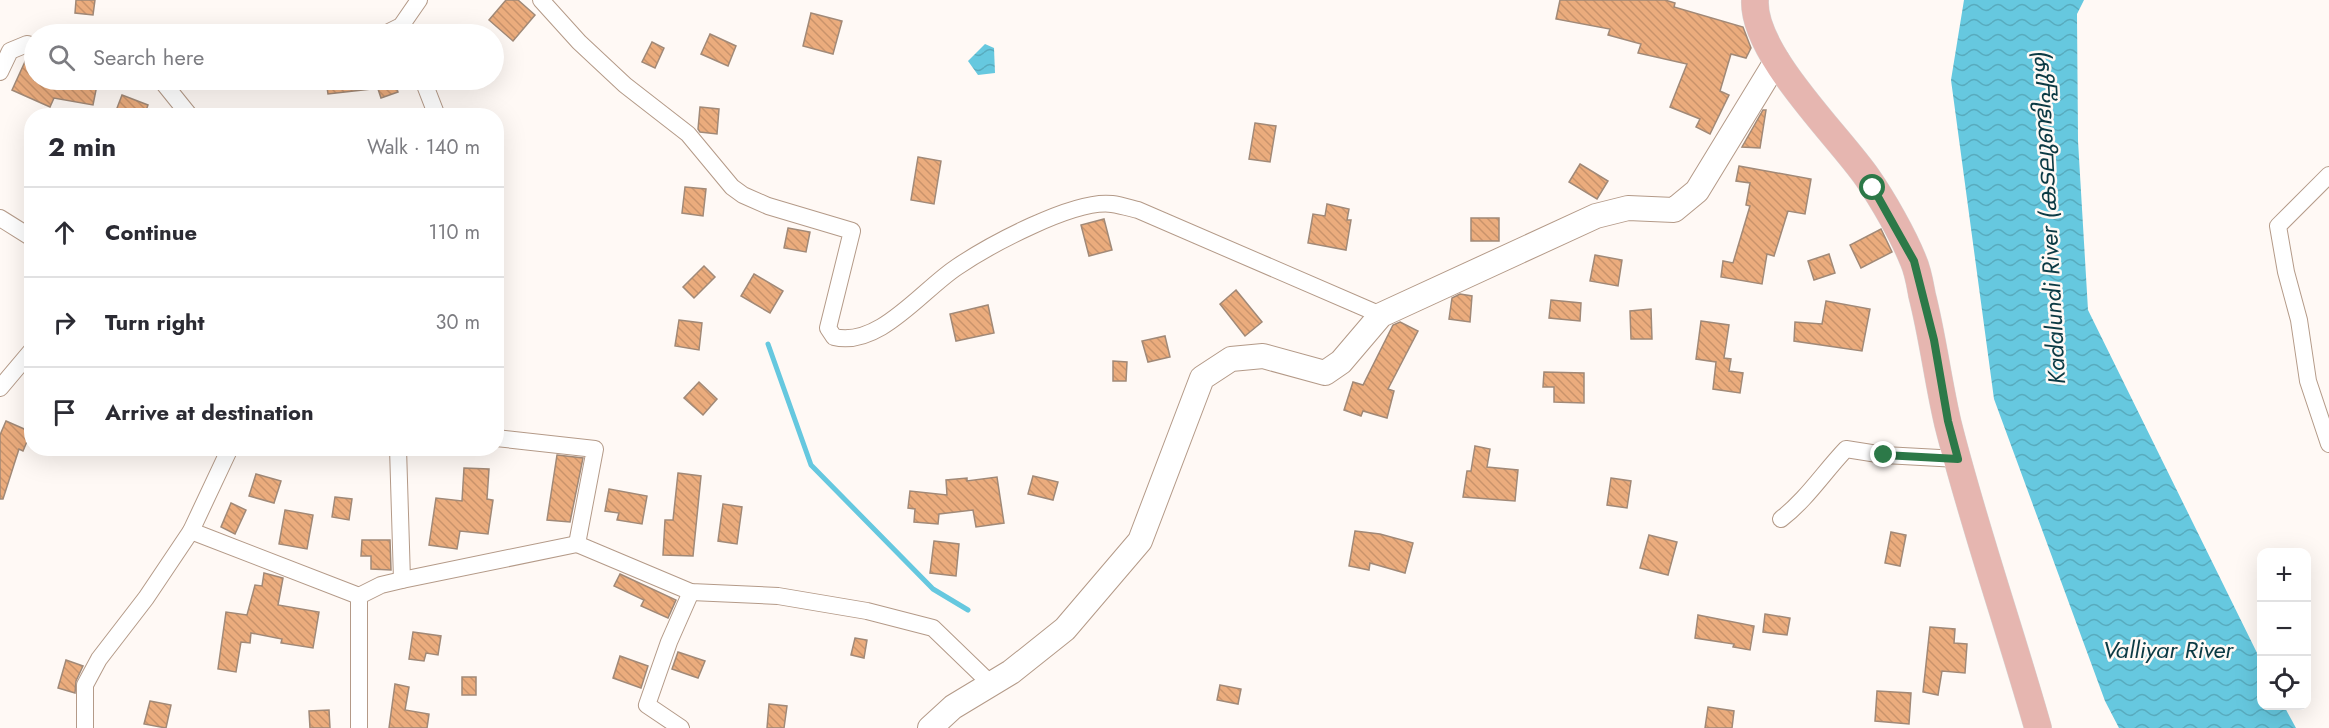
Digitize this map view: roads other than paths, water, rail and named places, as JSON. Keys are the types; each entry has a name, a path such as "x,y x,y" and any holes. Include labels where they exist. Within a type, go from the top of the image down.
{"main road":[{"path":"1755,0 1764,40 1868,178 1914,261 1934,340 1948,421 1958,459 1992,582 2018,658 2038,728"},
{"path":"930,728 952,706 969,695 992,685 1065,629 1140,541 1202,378 1231,359 1263,356 1325,373 1341,362 1381,315 1596,216 1628,208 1674,210 1697,191 1777,60"}],"street":[{"path":"405,24 419,0"},
{"path":"542,0 579,42 625,85 688,134 737,191 768,206 852,231 828,328 834,338 845,340 864,337 888,323 956,268 1028,226 1083,208 1110,203 1138,210 1381,315"},
{"path":"0,72 10,51 24,45"},
{"path":"169,90 184,108"},
{"path":"427,90 434,108"},
{"path":"2329,175 2278,226 2286,272 2299,320 2308,381 2329,444"},
{"path":"0,218 24,233"},
{"path":"0,388 24,360"},
{"path":"504,439 595,449 577,544"},
{"path":"1781,519 1798,506 1817,480 1845,449 1884,455 1958,459"},
{"path":"85,728 85,685 99,659 146,598 191,531 226,456"},
{"path":"398,456 402,580"},
{"path":"191,531 359,596 381,585 577,544 691,592 778,596 867,611 933,628 992,685"},
{"path":"681,728 647,705 669,642 691,592"},
{"path":"359,596 359,728"}],"water":[{"name":"Valliyar River","path":"1964,0 2084,0 2077,14 2078,141 2088,310 2257,653 2257,710 2286,710 2296,728 2119,728 2105,701 1994,399 1951,80"},
{"path":"985,44 994,48 995,73 978,75 968,61"}],"waterway":[{"path":"768,344 811,465 933,589 968,610"}],"water label":[{"name":"Kadalundi River (കടലുണ്ടിപ്പുഴ)","path":"2048,218"}]}
